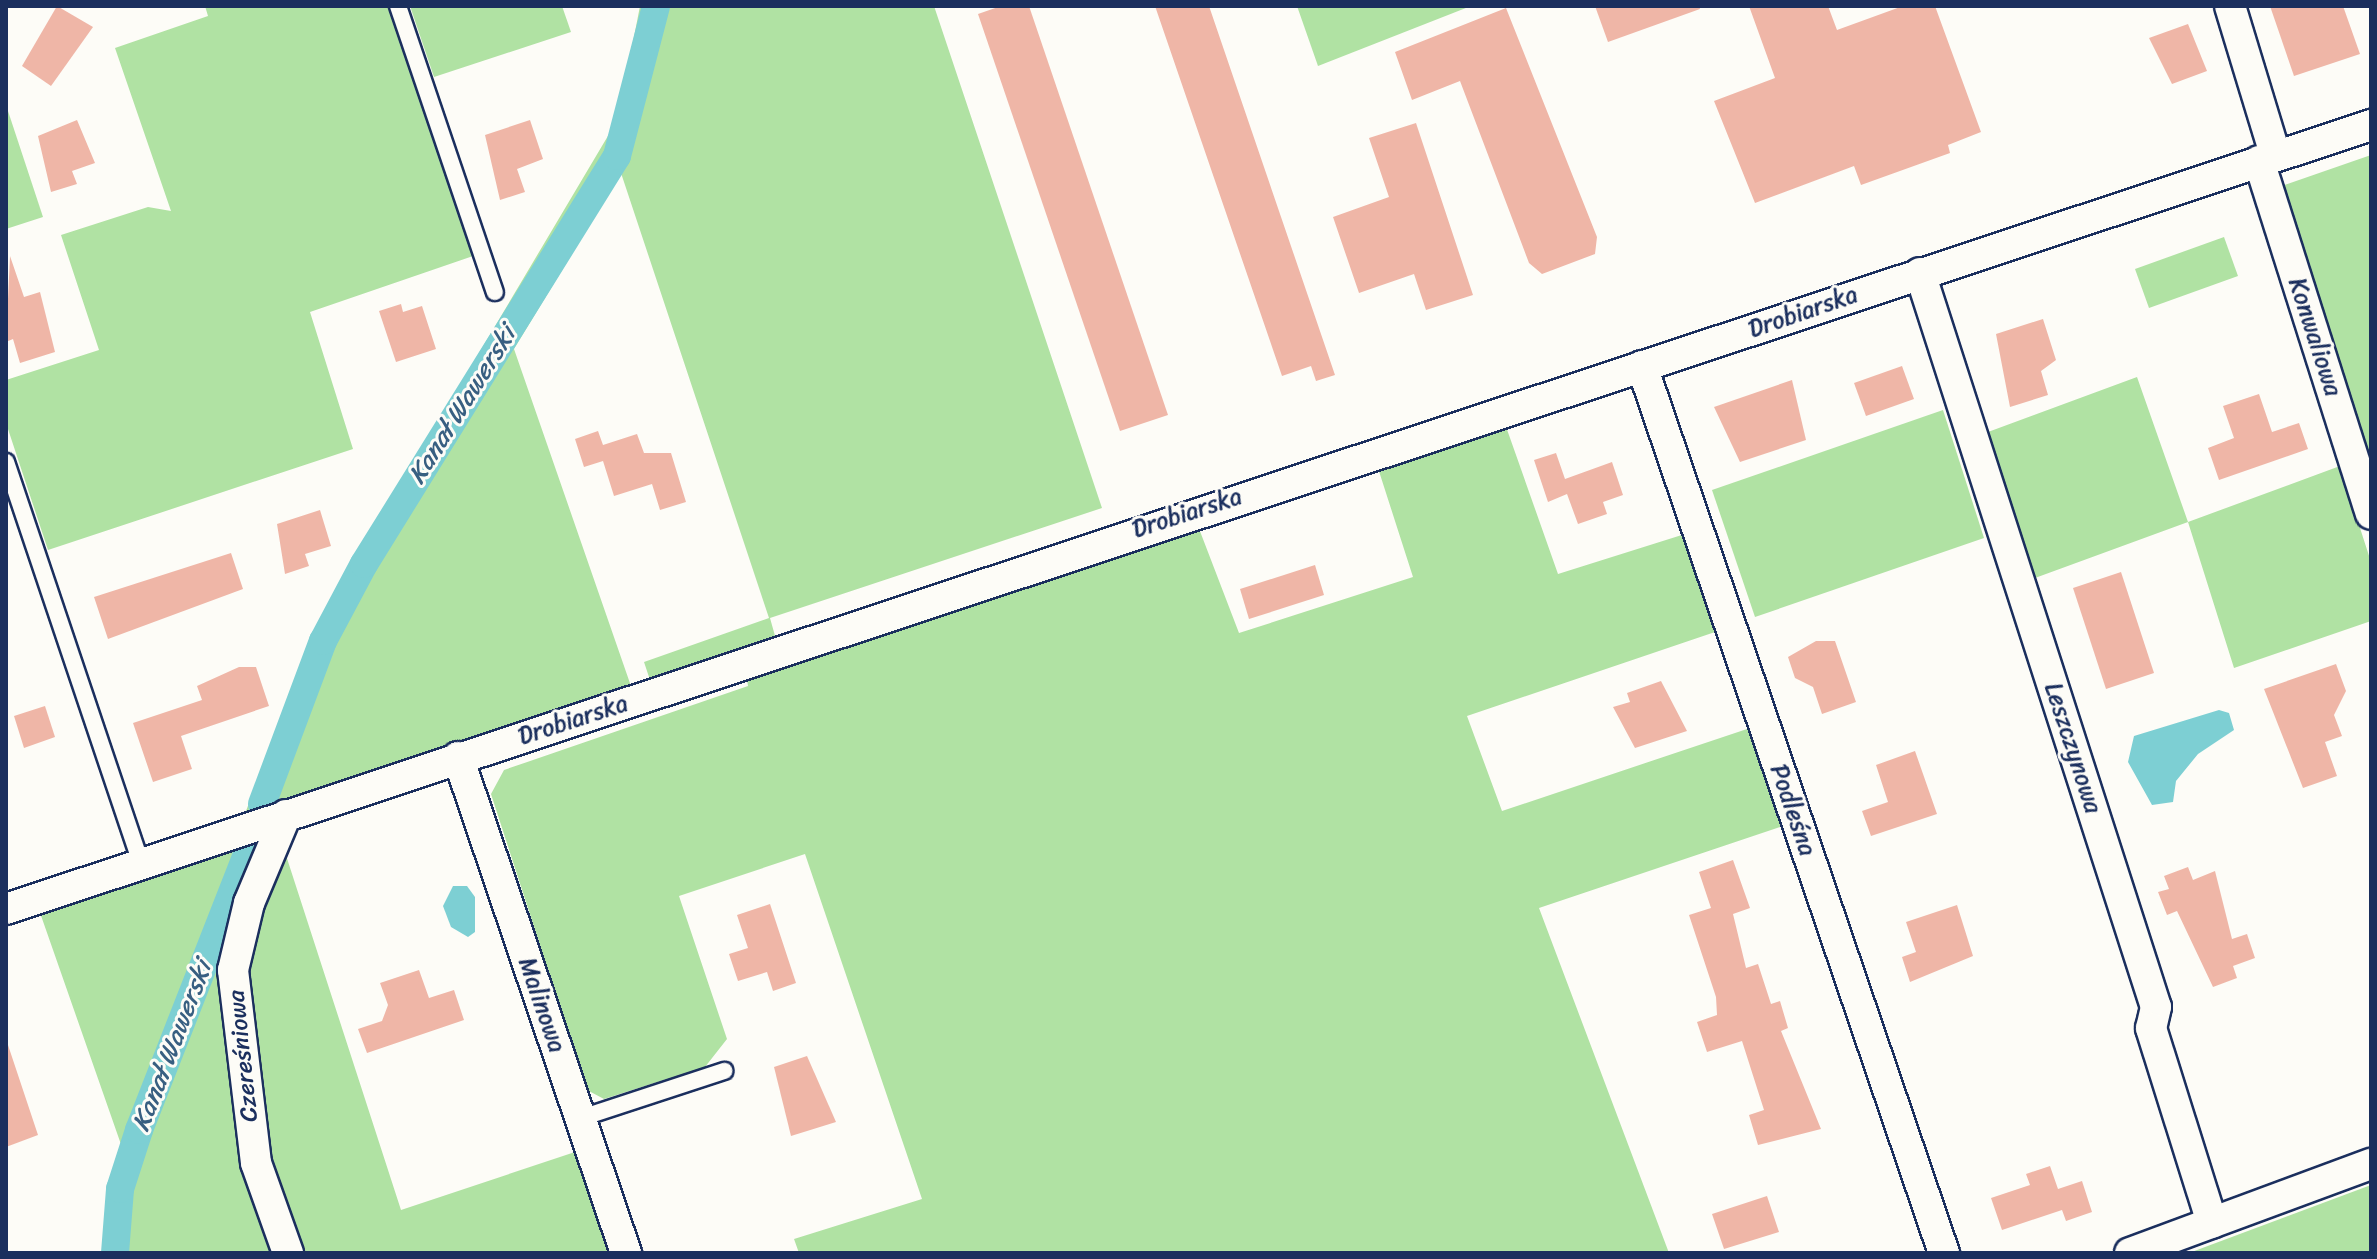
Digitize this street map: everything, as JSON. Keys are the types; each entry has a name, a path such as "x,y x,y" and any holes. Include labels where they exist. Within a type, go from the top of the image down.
{"street":[{"name":"Konwaliowa","path":"2230,6 2267,157 2371,514"},
{"name":"Drobiarska","path":"6,909 2371,125"},
{"name":"Leszczynowa","path":"1920,273 2156,1007 2151,1028 2212,1223"},
{"name":"Podleśna","path":"1642,366 1944,1253"},
{"name":"Malinowa","path":"458,757 626,1253"},
{"name":"Czereśniowa","path":"286,815 249,903 233,970 256,1163 288,1253"},
{"path":"2130,1253 2371,1164"}],"lane":[{"path":"398,6 495,292"},
{"path":"6,462 141,864"},
{"path":"581,1118 724,1071"}],"green space":[{"path":"205,6 391,6 476,255 310,312 353,449 48,550 6,423 6,380 99,350 61,235 148,207 171,211 115,48 208,16"},
{"path":"410,6 562,6 571,32 434,77"},
{"path":"640,6 934,6 1102,508 770,618 777,643 651,683 644,662 769,618 621,173 514,349 632,689 244,816 320,621 618,119"},
{"path":"1297,6 1471,6 1318,66"},
{"path":"6,105 43,217 6,229"},
{"path":"2371,155 2371,478 2279,187"},
{"path":"2224,237 2238,276 2149,308 2135,269"},
{"path":"2137,377 2188,522 2035,578 1988,432"},
{"path":"1943,410 1984,538 1755,617 1712,490"},
{"path":"1504,421 1558,574 1685,534 1718,631 1467,716 1502,811 1750,728 1783,826 1539,908 1669,1253 799,1253 794,1239 922,1199 805,854 679,896 727,1039 705,1067 604,1099 587,1090 491,794 504,770 748,686 746,673 1198,526 1239,633 1413,577 1377,465"},
{"path":"2340,466 2371,562 2371,621 2234,668 2188,522"},
{"path":"267,834 219,968 282,1253 105,1253 112,1185 124,1153 38,907"},
{"path":"282,843 401,1210 578,1151 612,1253 297,1253 271,1182 244,952"},
{"path":"2371,1185 2371,1253 2189,1253"}],"water":[{"path":"2219,710 2229,713 2234,730 2198,754 2176,781 2173,802 2152,805 2128,762 2134,736"},
{"path":"453,886 467,886 475,897 475,932 468,937 451,927 443,906"}],"building":[{"path":"57,6 93,27 51,86 22,66"},
{"path":"1001,6 1029,6 1168,415 1120,431 978,14"},
{"path":"1155,6 1209,6 1335,375 1316,381 1311,366 1282,376"},
{"path":"1595,6 1699,6 1700,9 1608,42"},
{"path":"1749,6 1828,6 1837,30 1903,6 1935,6 1981,132 1948,145 1950,153 1861,185 1854,166 1755,203 1714,101 1775,78"},
{"path":"2270,6 2343,6 2360,54 2294,76"},
{"path":"1506,8 1597,237 1595,254 1542,274 1529,263 1460,81 1412,100 1395,52"},
{"path":"2188,24 2207,71 2172,84 2149,38"},
{"path":"77,120 95,163 72,171 77,184 51,192 38,136"},
{"path":"530,120 543,159 517,169 525,192 500,200 485,135"},
{"path":"1416,123 1473,295 1426,310 1414,274 1359,293 1333,217 1389,197 1369,138"},
{"path":"10,256 24,297 40,292 55,352 20,363 13,339 6,342"},
{"path":"401,304 403,312 422,306 436,349 396,362 379,311"},
{"path":"2043,319 2056,360 2041,371 2048,395 2010,407 1996,334"},
{"path":"1902,366 1914,399 1866,416 1854,383"},
{"path":"1792,380 1806,440 1740,462 1714,407"},
{"path":"2259,394 2272,432 2299,423 2308,449 2219,480 2208,448 2234,438 2223,406"},
{"path":"598,431 603,445 637,434 644,453 671,453 686,502 660,510 652,484 614,496 603,461 584,467 575,439"},
{"path":"1556,453 1565,479 1612,462 1623,495 1603,502 1607,514 1578,524 1567,494 1548,502 1534,460"},
{"path":"320,510 331,546 305,554 309,566 285,574 277,524"},
{"path":"231,553 243,589 108,639 94,597"},
{"path":"1315,565 1324,595 1249,619 1240,589"},
{"path":"2121,572 2154,673 2106,689 2073,588"},
{"path":"1816,641 1835,641 1856,702 1822,714 1813,687 1795,678 1788,657"},
{"path":"2336,664 2346,691 2334,715 2342,736 2325,742 2337,776 2303,788 2264,689"},
{"path":"239,667 256,667 269,706 181,736 192,769 153,782 133,723 202,700 197,686"},
{"path":"1661,681 1687,731 1635,748 1613,707 1630,702 1627,693"},
{"path":"45,706 55,737 24,748 14,716"},
{"path":"1915,751 1937,814 1871,836 1862,811 1888,802 1876,765"},
{"path":"1733,860 1750,908 1733,914 1746,968 1758,964 1771,1004 1780,1001 1788,1028 1781,1031 1821,1129 1758,1145 1749,1115 1764,1110 1742,1041 1707,1052 1697,1022 1717,1015 1716,997 1689,915 1711,908 1699,872"},
{"path":"2188,867 2193,880 2215,871 2232,939 2247,934 2255,958 2233,966 2237,978 2213,987 2177,911 2167,915 2158,892 2169,889 2164,876"},
{"path":"770,904 796,983 773,991 767,972 738,981 729,954 748,948 737,915"},
{"path":"1957,905 1973,956 1910,982 1902,957 1916,952 1906,922"},
{"path":"419,970 429,998 454,990 464,1020 367,1053 358,1029 382,1021 388,1005 380,983"},
{"path":"6,1039 38,1135 6,1147"},
{"path":"807,1056 836,1122 791,1136 774,1067"},
{"path":"2050,1166 2058,1189 2082,1181 2092,1212 2066,1221 2062,1210 2002,1230 1991,1198 2030,1185 2026,1174"},
{"path":"1767,1196 1779,1232 1724,1249 1712,1214"}],"waterway":[{"name":"Kanał Wawerski","path":"262,804 323,641 364,564 617,156 656,6"},
{"name":"Kanał Wawerski","path":"115,1253 120,1189 139,1130 251,844"}]}
